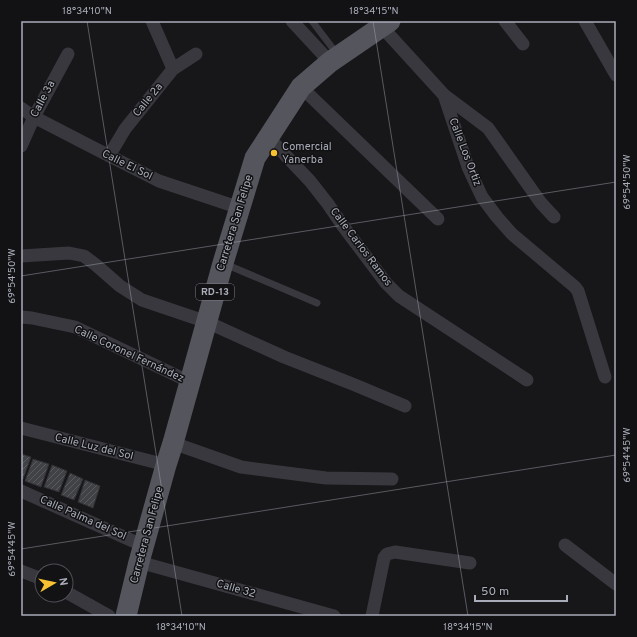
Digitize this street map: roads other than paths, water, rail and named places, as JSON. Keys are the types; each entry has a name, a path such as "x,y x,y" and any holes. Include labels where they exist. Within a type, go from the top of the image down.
{"main road":[{"name":"Carretera San Felipe","path":"126,616 166,465 223,263 255,158 301,87 334,59 386,24"}],"street":[{"path":"152,21 173,69"},
{"path":"292,21 334,59"},
{"path":"505,21 523,44"},
{"path":"585,21 616,75"},
{"name":"Calle Los Ortiz","path":"386,24 444,95 468,167 482,197 512,234 578,291 605,377"},
{"name":"Calle 3a","path":"21,146 34,117 68,54"},
{"name":"Calle 2a","path":"109,156 125,128 173,69 196,54"},
{"path":"301,87 438,219"},
{"path":"444,95 488,128 541,203 554,217"},
{"name":"Calle El Sol","path":"21,108 34,117 159,181 240,208"},
{"name":"Calle Carlos Ramos","path":"269,138 315,187 386,283 399,296 527,380"},
{"path":"21,256 69,253 84,256 120,286 142,300 207,322 284,357 405,406"},
{"name":"Calle Coronel Fernández","path":"21,317 75,327 190,382"},
{"name":"Calle Luz del Sol","path":"21,428 166,465"},
{"path":"173,443 241,467 326,478 392,479"},
{"name":"Calle Palma del Sol","path":"21,491 142,554"},
{"path":"565,545 616,584"},
{"path":"372,616 384,558 387,554 394,552 470,563"},
{"name":"Calle 32","path":"142,554 334,616"},
{"path":"21,571 34,576"},
{"path":"74,596 109,616"}],"lane":[{"path":"312,21 334,59"},
{"path":"223,263 317,303"}],"place":[{"name":"Comercial Yanerba","path":"274,153"}]}
